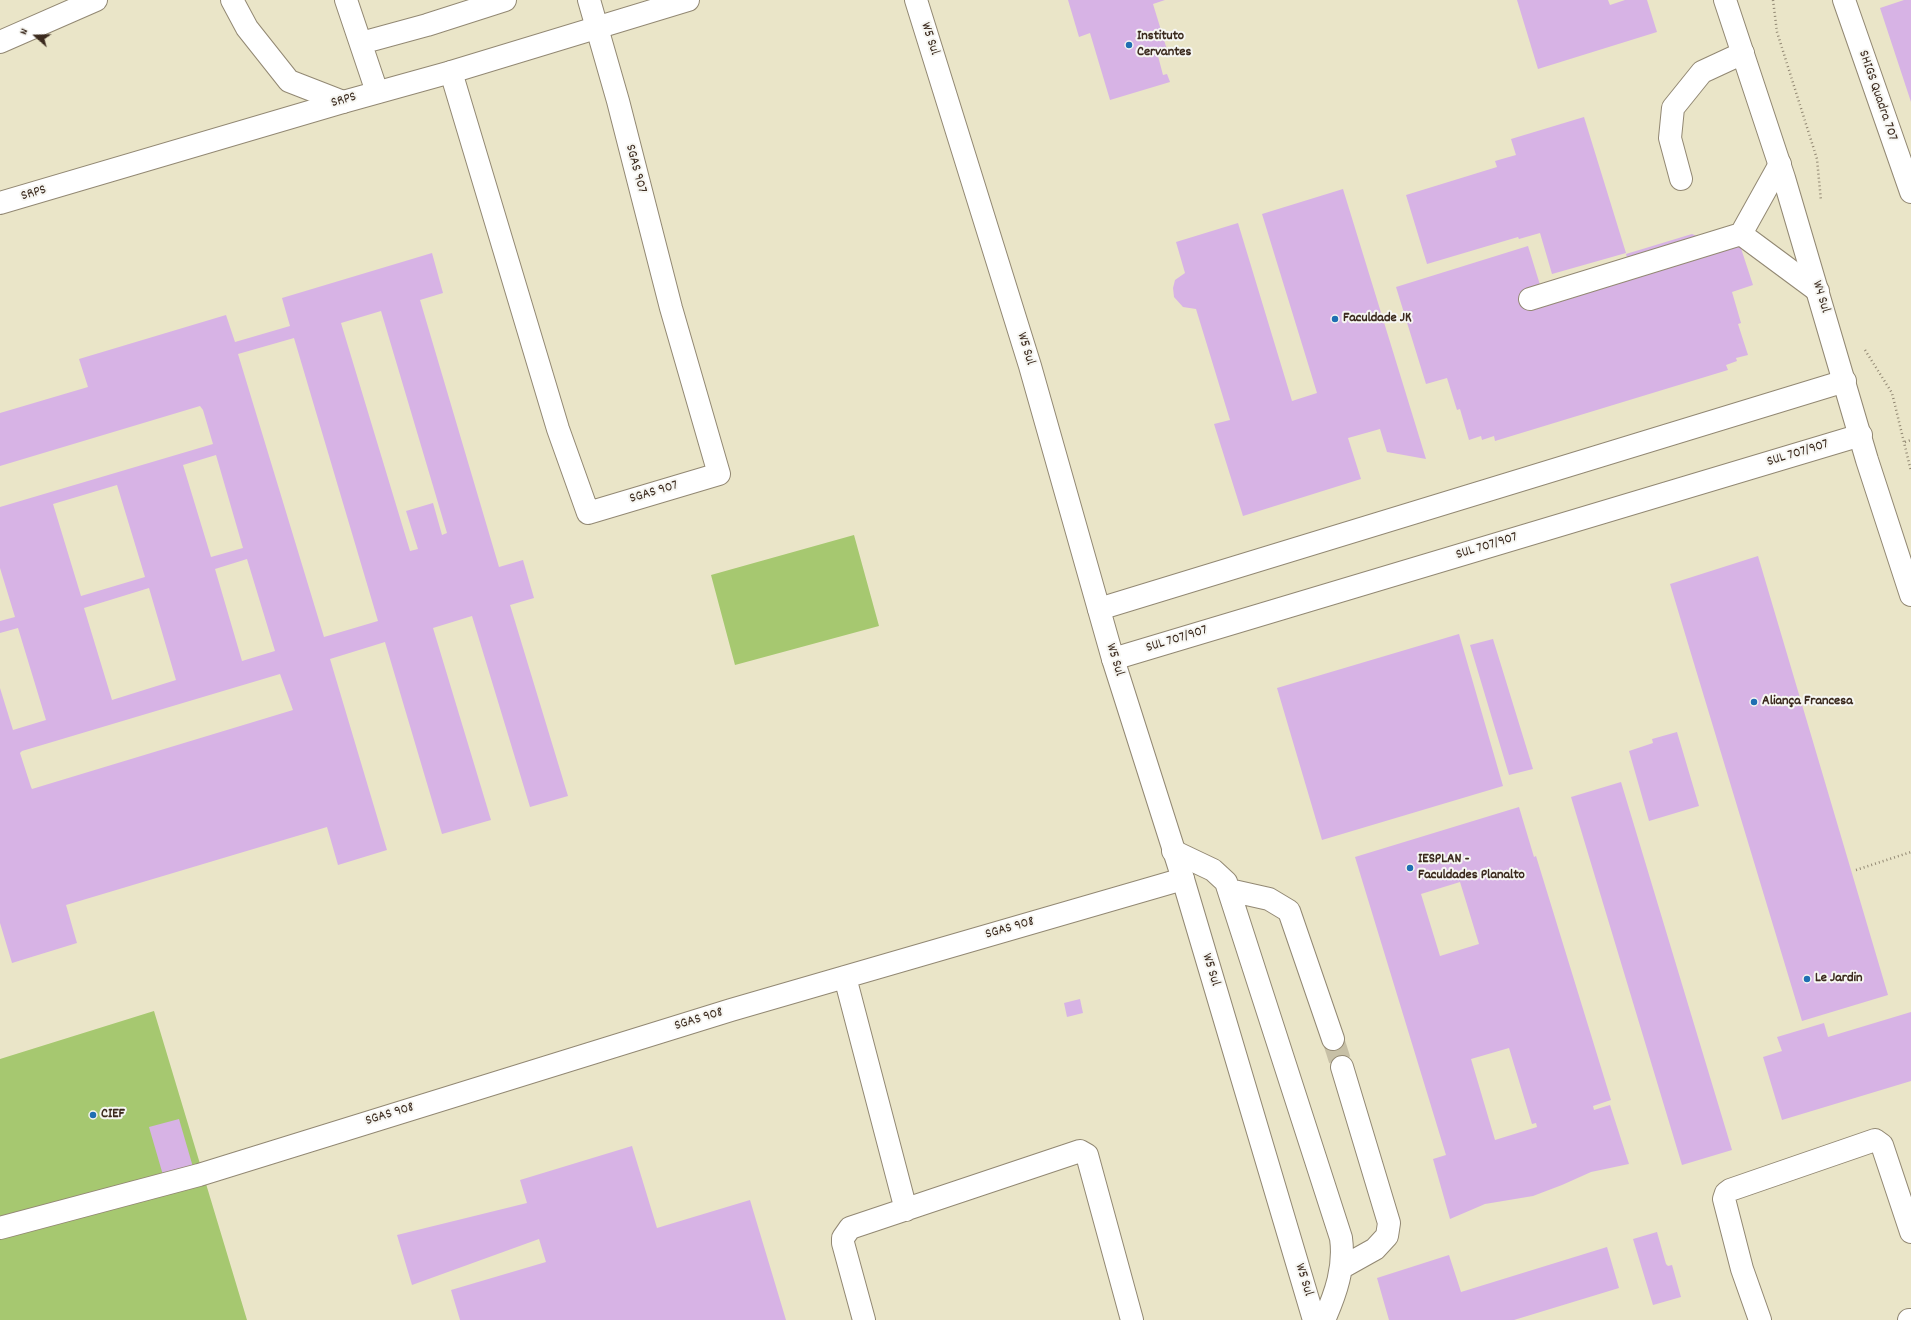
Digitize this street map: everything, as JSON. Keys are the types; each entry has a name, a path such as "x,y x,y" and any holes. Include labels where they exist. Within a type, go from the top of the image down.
{"main road":[{"path":"0,42 96,0"},
{"path":"232,0 247,28 289,81 343,102"},
{"path":"346,0 377,92"},
{"path":"361,43 427,25 505,0"},
{"path":"589,0 596,27"},
{"name":"SRPS","path":"0,204 377,92 451,72 688,0"},
{"name":"W5 Sul","path":"916,0 1030,366 1113,659 1183,879 1314,1320"},
{"name":"W4 Sul","path":"1725,0 1780,164 1867,460 1911,595"},
{"name":"SHIGS Quadra 707","path":"1844,0 1911,192"},
{"name":"SGAS 907","path":"451,72 558,429 588,513 719,474 671,308 618,101 596,27"},
{"path":"1681,179 1670,138 1673,108 1702,72 1743,53"},
{"path":"1530,299 1741,234 1780,164"},
{"path":"1741,234 1818,291"},
{"path":"1099,609 1845,381"},
{"name":"SUL 707/907","path":"1113,659 1861,436"},
{"path":"1174,851 1219,874 1226,882 1341,1238 1343,1253 1336,1293 1324,1320"},
{"name":"SGAS 908","path":"0,1228 200,1175 218,1168 731,1010 1183,879"},
{"path":"1228,890 1269,899 1289,911 1333,1039"},
{"path":"845,977 906,1210"},
{"path":"1341,1268 1375,1249 1387,1236 1388,1223 1342,1067"},
{"path":"1760,1320 1742,1269 1724,1199 1726,1193 1730,1190 1875,1140 1882,1145 1910,1222"},
{"path":"864,1320 843,1243 843,1238 850,1228 1076,1151 1084,1152 1087,1155 1132,1320"}],"path":[{"path":"1773,0 1777,32 1817,160 1822,205"},
{"path":"1864,347 1892,393 1911,471"},
{"path":"1905,442 1911,440"},
{"path":"1856,870 1911,852"}],"green space":[{"path":"854,535 879,626 735,665 711,575"},
{"name":"CIEF","path":"154,1011 247,1320 0,1320 0,1059"}],"building":[{"name":"Instituto Cervantes","path":"1068,0 1165,0 1153,4 1168,53 1158,56 1163,75 1167,74 1170,82 1110,100 1090,33 1079,37"},
{"path":"1517,0 1608,0 1610,5 1625,0 1647,0 1657,32 1538,69"},
{"path":"1904,0 1911,0 1911,102 1880,8"},
{"path":"1584,117 1626,253 1552,274 1540,233 1519,239 1518,237 1427,264 1406,195 1497,167 1495,161 1516,155 1511,139"},
{"name":"Faculdade JK","path":"1343,189 1426,459 1387,452 1380,429 1348,438 1361,479 1243,516 1214,424 1230,420 1196,309 1183,307 1174,297 1173,288 1175,280 1185,273 1176,242 1238,223 1292,401 1317,393 1262,214"},
{"path":"1734,227 1753,285 1732,292 1741,323 1738,324 1748,355 1736,358 1737,361 1726,365 1728,370 1495,441 1494,436 1482,440 1481,436 1469,440 1460,409 1457,410 1447,378 1426,384 1396,287 1528,246 1541,288 1628,261 1626,254 1692,234 1702,238"},
{"path":"432,253 443,293 420,300 499,567 523,560 534,598 510,605 568,796 530,807 472,616 433,628 491,820 442,834 385,642 330,659 387,850 338,865 327,827 66,905 77,943 12,963 0,923 0,688 13,730 46,720 18,628 0,633 0,621 15,617 0,568 0,507 213,444 203,410 200,406 0,466 0,413 88,387 79,359 226,315 235,342 290,326 282,298","holes":["381,311 447,533 442,535 433,503 406,511 418,549 410,551 341,323","294,338 378,621 324,637 238,354","216,455 243,548 211,557 183,465","117,485 145,577 81,596 53,504","247,559 275,651 242,661 215,569","149,588 176,680 112,700 84,608","280,674 293,710 32,789 20,753 22,751"]},
{"name":"Aliança Francesa","path":"1758,556 1888,995 1802,1021 1670,584"},
{"path":"1459,634 1503,786 1322,840 1277,688"},
{"path":"1493,639 1533,769 1509,775 1470,645"},
{"path":"1677,732 1699,806 1649,821 1629,751 1653,743 1652,739"},
{"path":"1621,782 1732,1150 1682,1165 1571,797"},
{"path":"1519,807 1534,857 1536,856 1611,1100 1593,1106 1594,1110 1610,1105 1629,1164 1591,1172 1533,1196 1485,1204 1450,1219 1433,1159 1446,1155 1355,857","holes":["1460,882 1479,944 1440,956 1421,894","1509,1048 1532,1124 1536,1123 1537,1127 1495,1140 1471,1059"]},
{"path":"1080,999 1083,1013 1067,1017 1064,1003"},
{"path":"1911,1012 1911,1081 1782,1120 1763,1057 1782,1051 1777,1037 1824,1023 1828,1037"},
{"path":"179,1119 195,1174 165,1182 149,1127"},
{"path":"632,1146 657,1228 750,1200 786,1320 460,1320 451,1290 546,1262 539,1239 412,1285 397,1235 527,1203 520,1180"},
{"path":"1657,1232 1666,1264 1668,1266 1672,1265 1681,1297 1653,1305 1633,1239"},
{"path":"1607,1247 1619,1288 1514,1320 1389,1320 1377,1278 1449,1255 1461,1292"}],"tunnel":[{"path":"1333,1039 1342,1067"}],"place":[{"name":"Instituto Cervantes","path":"1129,45"},
{"name":"Faculdade JK","path":"1335,319"},
{"name":"Aliança Francesa","path":"1754,702"},
{"name":"IESPLAN - Faculdades Planalto","path":"1410,868"},
{"name":"Le Jardin","path":"1807,979"},
{"name":"CIEF","path":"93,1115"}]}
